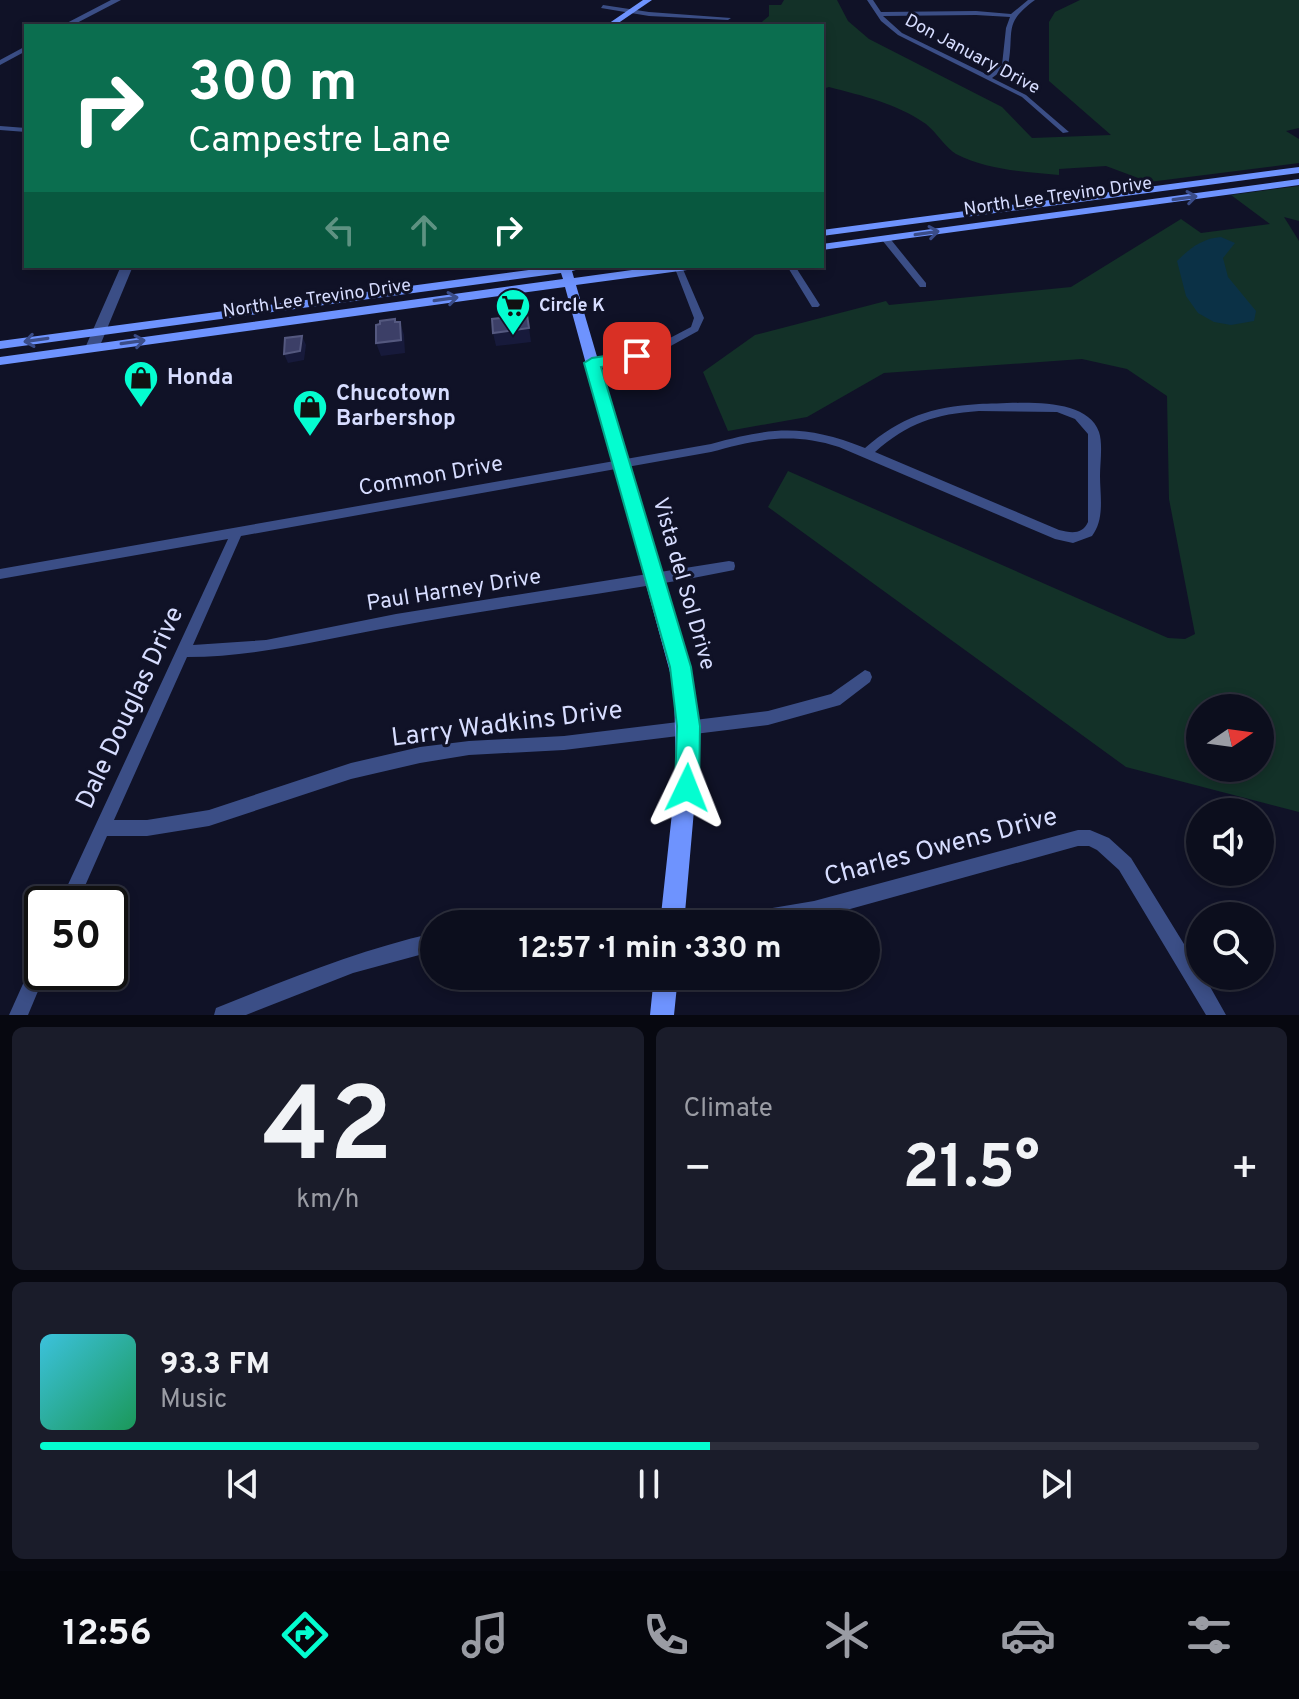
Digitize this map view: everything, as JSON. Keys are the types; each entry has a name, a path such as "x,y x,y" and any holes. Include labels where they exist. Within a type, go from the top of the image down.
{"main road":[{"path":"612,24 648,0"},
{"name":"North Lee Trevino Drive","path":"824,233 1299,170"},
{"name":"North Lee Trevino Drive","path":"824,247 1299,182"},
{"name":"North Lee Trevino Drive","path":"0,345 320,301 566,272 659,268"},
{"name":"North Lee Trevino Drive","path":"0,361 319,316 566,272"},
{"name":"Vista del Sol Drive","path":"566,272 681,667 689,726 687,788 674,910"},
{"path":"319,316 320,301"},
{"path":"662,1015 665,990"}],"street":[{"path":"69,24 117,0"},
{"name":"Don January Drive","path":"870,0 879,14 900,34 1033,102 1065,132"},
{"path":"938,0 949,14"},
{"path":"988,78 1005,66 1010,15 1032,0"},
{"path":"603,7 728,18"},
{"path":"879,14 1010,15"},
{"path":"0,63 24,49"},
{"path":"0,128 24,130"},
{"path":"885,238 923,285"},
{"path":"92,348 126,268"},
{"path":"592,363 652,352 695,329 699,318 682,268"},
{"path":"792,268 815,305"},
{"name":"Common Drive","path":"0,574 622,464 783,432 812,433 866,453 1061,537 1083,537 1093,528 1094,434 1085,420 1066,409 966,408 936,411 900,425 866,453"},
{"name":"Dale Douglas Drive","path":"77,886 237,532"},
{"name":"Paul Harney Drive","path":"185,651 235,651 282,646 397,620 729,566"},
{"name":"Larry Wadkins Drive","path":"104,828 147,828 209,818 340,774 420,755 469,748 564,743 804,711 835,700 865,677"},
{"name":"Charles Owens Drive","path":"814,910 1078,838 1090,838 1110,848 1134,876 1217,1015"},
{"path":"223,1015 337,969 386,952 420,945"},
{"path":"18,1015 29,990"}],"green space":[{"path":"784,0 837,0 848,21 869,39 1002,107 1032,138 1111,135 1049,81 1049,22 1055,12 1080,0 1299,0 1299,128 1286,131 1299,139 1299,163 1149,182 1106,166 1059,169 1059,175 981,164 956,154 926,124 903,111 879,101 829,87 824,88 824,24 759,24 769,16 769,5 781,5"},
{"path":"1299,186 1299,221 1284,217 1299,241 1299,812 1274,805 1274,798 1245,798 1126,767 768,507 788,471 1168,638 1185,639 1195,634 1169,499 1167,396 1127,369 1082,359 884,373 807,417 728,431 703,372 755,335 886,301 889,305 1071,287 1181,219 1201,233 1270,224 1231,195"}],"water":[{"path":"1221,237 1235,243 1223,258 1228,277 1256,311 1254,321 1231,325 1214,322 1198,313 1186,296 1177,261 1197,244"}],"building":[{"path":"527,315 529,328 493,333 492,319"},
{"path":"395,319 395,322 400,322 401,340 376,343 376,325 380,321"},
{"path":"302,336 300,351 284,354 285,338"}],"place":[{"name":"Circle K","path":"513,337"},
{"name":"Honda","path":"141,409"},
{"name":"Chucotown Barbershop","path":"310,438"}],"route":[{"path":"637,356 592,363 681,667 689,726 687,788"}]}
